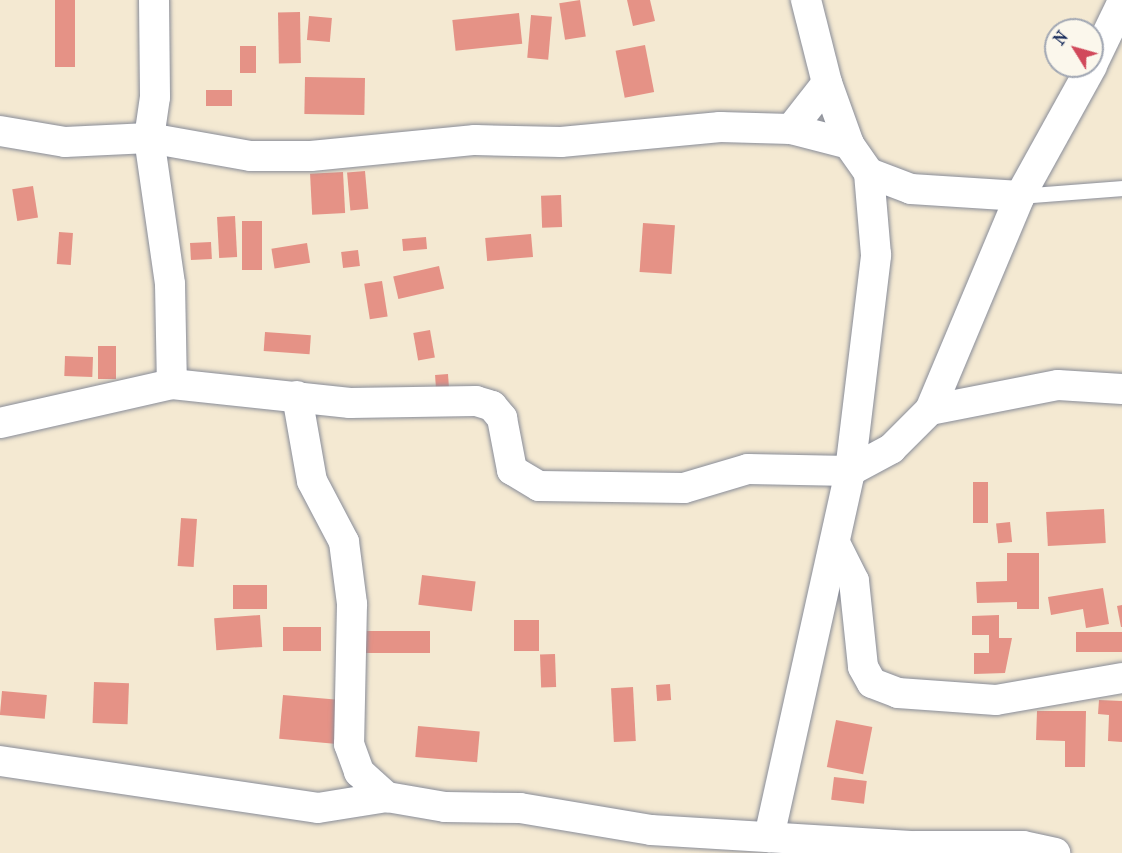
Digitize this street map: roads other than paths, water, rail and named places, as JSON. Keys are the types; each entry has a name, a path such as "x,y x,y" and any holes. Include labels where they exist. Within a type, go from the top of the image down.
{"street":[{"path":"154,0 155,97 149,138 170,284 172,384"},
{"path":"769,837 836,545 850,471 876,255 869,172 849,144 827,83 806,0"},
{"path":"1104,41 1122,3"},
{"path":"0,423 172,384 297,396 492,406 502,418 512,470 539,486 684,488 748,469 850,471 891,449 930,410 1020,196 1085,78"},
{"path":"791,129 827,83"},
{"path":"0,131 65,142 149,138 250,156 311,156 453,141 561,142 720,127 791,129 849,144"},
{"path":"869,172 911,189 1020,196"},
{"path":"930,410 1047,386 1122,389"},
{"path":"297,396 312,481 344,542 352,604 349,744 359,772 387,797"},
{"path":"836,545 854,581 863,668 872,683 898,693 996,700 1122,678"},
{"path":"0,761 318,808 387,797 445,807 520,808 651,841 769,837 1023,846 1054,853"}],"lane":[{"path":"1020,196 1122,188"}]}
